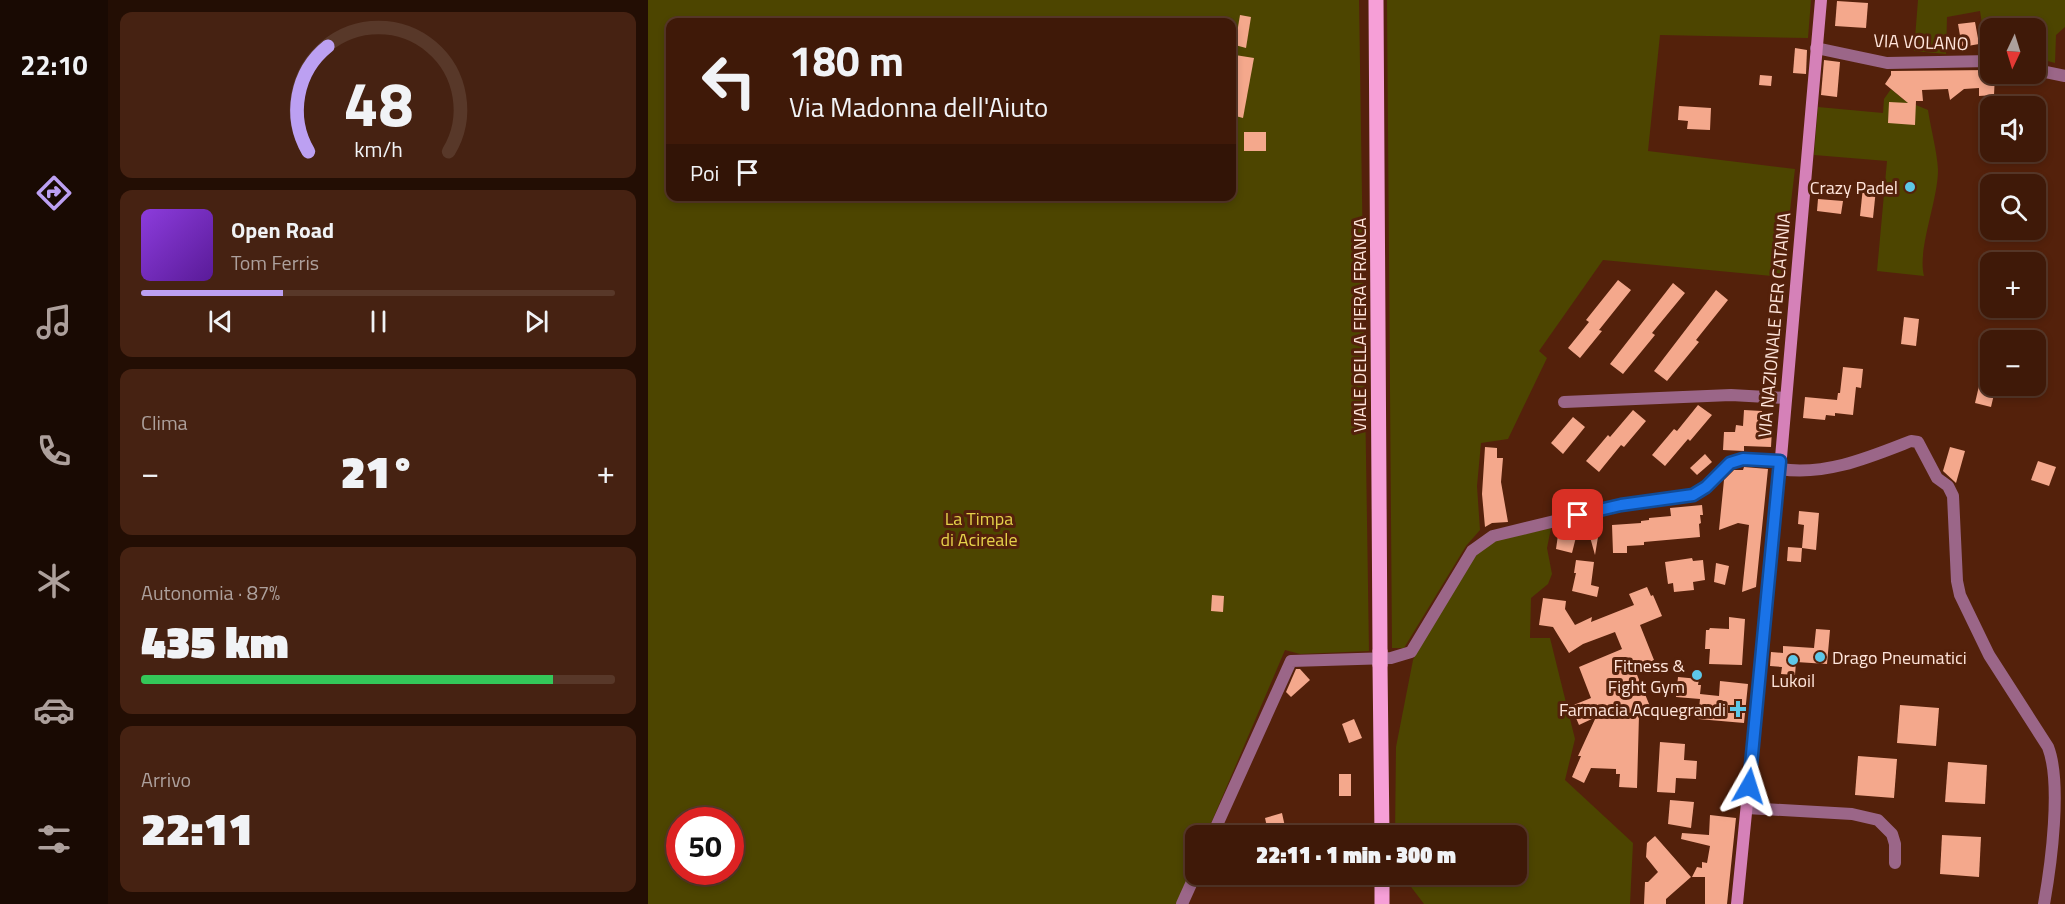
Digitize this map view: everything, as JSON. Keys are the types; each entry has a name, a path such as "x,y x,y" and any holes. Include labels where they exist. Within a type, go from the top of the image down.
{"main road":[{"name":"VIALE DELLA FIERA FRANCA","path":"1376,0 1382,825"},
{"name":"VIA NAZIONALE PER CATANIA","path":"1737,904 1780,465 1821,0"},
{"path":"1382,885 1382,904"}],"street":[{"name":"VIA VOLANO","path":"1816,48 1887,63 1980,62"},
{"path":"2046,71 2065,76"},
{"path":"1564,402 1731,395 1786,399"},
{"path":"1217,825 1291,661 1390,658 1411,652 1472,551 1493,536 1621,505 1693,495 1706,487 1730,463 1743,459 1780,465 1790,471 1819,469 1854,463 1911,441 1918,442 1937,478 1948,486 1953,496 1957,582 1960,595 1989,655 2042,738 2052,759 2054,828 2044,904"},
{"path":"1747,808 1852,814 1878,820 1892,834 1895,844 1894,863"},
{"path":"1182,904 1191,885"}],"green space":[{"name":"La Timpa di Acireale","path":"648,0 1359,0 1369,651 1300,654 1285,650 1210,825 1185,825 1185,884 1177,904 648,904"},
{"path":"1387,0 1811,0 1808,38 1660,35 1648,151 1795,169 1782,277 1603,260 1539,351 1547,358 1508,439 1481,443 1477,486 1480,530 1466,546 1404,648 1392,648"},
{"path":"1918,0 2065,0 2065,27 2056,35 2055,63 2046,61 2046,18 1981,18 1980,11 1947,17 1946,54 1914,51"},
{"name":"Crazy Padel","path":"1891,89 1904,100 1928,110 1935,148 1937,182 1923,253 1924,276 1877,271 1887,161 1814,155 1818,107 1883,113 1884,99"},
{"path":"1551,528 1547,548 1552,574 1548,584 1531,598 1530,638 1550,638 1575,739 1565,780 1633,843 1630,904 1424,904 1410,885 1527,885 1527,825 1395,825 1396,747 1413,660 1475,554 1495,541"}],"building":[{"path":"1837,1 1868,3 1866,28 1835,26"},
{"path":"1240,15 1251,17 1246,48 1236,45"},
{"path":"1975,22 1979,44 1962,47 1958,24"},
{"path":"1795,48 1807,50 1806,74 1793,73"},
{"path":"1236,55 1254,58 1243,118 1236,116"},
{"path":"1824,60 1840,62 1837,97 1821,95"},
{"path":"1980,70 1980,84 1995,84 1994,95 1979,96 1979,88 1964,89 1950,100 1948,89 1922,90 1923,101 1916,101 1915,125 1888,123 1889,102 1908,103 1885,84 1891,71"},
{"path":"1760,75 1772,76 1771,86 1759,85"},
{"path":"1679,106 1711,108 1710,130 1687,129 1688,121 1678,120"},
{"path":"1244,132 1266,132 1266,151 1244,151"},
{"path":"1863,187 1876,189 1873,218 1860,216"},
{"path":"1818,199 1843,201 1841,214 1817,211"},
{"path":"1618,280 1631,290 1580,358 1568,348 1589,322 1586,320"},
{"path":"1673,283 1685,293 1652,333 1655,335 1623,374 1610,364"},
{"path":"1716,290 1728,300 1696,340 1699,342 1667,381 1654,371"},
{"path":"1904,317 1919,319 1916,346 1901,344"},
{"path":"1843,367 1863,369 1861,388 1856,387 1853,415 1835,413 1835,416 1826,415 1825,420 1803,418 1805,397 1837,400"},
{"path":"1980,382 1980,396 1994,396 1991,407 1975,403"},
{"path":"1698,405 1712,415 1665,466 1652,455 1674,429 1677,431"},
{"path":"1633,410 1646,421 1624,447 1621,445 1599,472 1586,461"},
{"path":"1744,410 1762,411 1761,428 1772,429 1771,447 1744,446 1744,451 1723,450 1724,432 1735,432 1736,425 1743,426"},
{"path":"1573,417 1585,427 1563,454 1551,443"},
{"path":"1485,447 1497,448 1497,458 1503,458 1501,482 1508,522 1492,523 1485,527 1482,494"},
{"path":"1950,447 1965,451 1956,483 1943,471"},
{"path":"1705,454 1712,462 1697,475 1690,468"},
{"path":"2038,461 2056,467 2049,486 2031,480"},
{"path":"1744,467 1768,469 1756,587 1742,592 1749,525 1738,523 1719,530 1724,480 1734,470 1743,470"},
{"path":"1702,505 1703,515 1700,515 1701,523 1699,524 1700,537 1644,542 1644,545 1627,546 1627,553 1613,553 1612,525 1641,523 1649,518 1671,516 1670,508"},
{"path":"1799,511 1819,513 1816,550 1802,548 1804,525 1798,524"},
{"path":"1590,521 1590,526 1600,525 1595,555 1590,537 1576,537 1572,553 1556,549 1559,528"},
{"path":"1788,547 1802,548 1801,562 1787,561"},
{"path":"1692,558 1693,561 1703,560 1705,580 1693,582 1694,590 1674,592 1673,583 1668,584 1665,562"},
{"path":"1576,560 1594,562 1591,585 1599,587 1597,597 1572,591"},
{"path":"1716,563 1729,566 1725,585 1714,582"},
{"path":"1647,587 1662,616 1640,625 1654,660 1635,670 1654,716 1639,715 1637,788 1619,787 1620,774 1616,774 1616,769 1591,768 1584,783 1572,777 1581,756 1578,756 1596,717 1579,725 1571,706 1591,698 1579,667 1622,649 1615,632 1583,644 1569,653 1553,627 1539,625 1543,598 1566,601 1565,609 1575,625 1592,617 1591,622 1634,605 1629,594"},
{"path":"1212,595 1224,596 1223,612 1211,611"},
{"path":"1729,617 1745,619 1742,665 1709,664 1710,649 1705,649 1706,630 1710,628 1729,629"},
{"path":"1816,629 1830,630 1827,664 1796,662 1795,675 1781,674 1782,667 1770,666 1771,652 1783,653 1783,646 1814,648"},
{"path":"1296,669 1300,669 1310,680 1291,697 1286,692"},
{"path":"1678,677 1699,679 1700,694 1719,696 1720,681 1748,684 1744,723 1698,719 1700,699 1676,697"},
{"path":"1900,705 1939,708 1936,746 1897,743"},
{"path":"1354,719 1362,738 1349,743 1342,724"},
{"path":"1660,742 1685,744 1684,760 1697,761 1696,779 1676,778 1675,793 1657,792"},
{"path":"1858,756 1897,759 1894,798 1855,795"},
{"path":"1948,762 1987,765 1985,804 1945,802"},
{"path":"1339,774 1351,774 1351,796 1339,796"},
{"path":"1670,800 1694,802 1691,828 1668,824"},
{"path":"1282,813 1285,825 1267,825 1265,818"},
{"path":"1710,815 1736,818 1727,904 1705,904 1705,877 1692,877 1697,867 1702,868 1702,862 1707,863 1710,846 1681,839 1682,833 1709,835"},
{"path":"1942,835 1981,837 1979,877 1940,874"},
{"path":"1655,836 1691,877 1666,899 1666,904 1644,904 1645,882 1648,882 1658,872 1646,857 1647,843"}],"place":[{"name":"Crazy Padel","path":"1910,187"},
{"name":"Drago Pneumatici","path":"1820,657"},
{"name":"Lukoil","path":"1793,660"},
{"name":"Fitness & Fight Gym","path":"1697,675"},
{"name":"Farmacia Acquegrandi","path":"1738,709"}],"route":[{"path":"1578,515 1621,505 1693,495 1706,487 1730,463 1743,459 1780,461 1749,786"}]}
